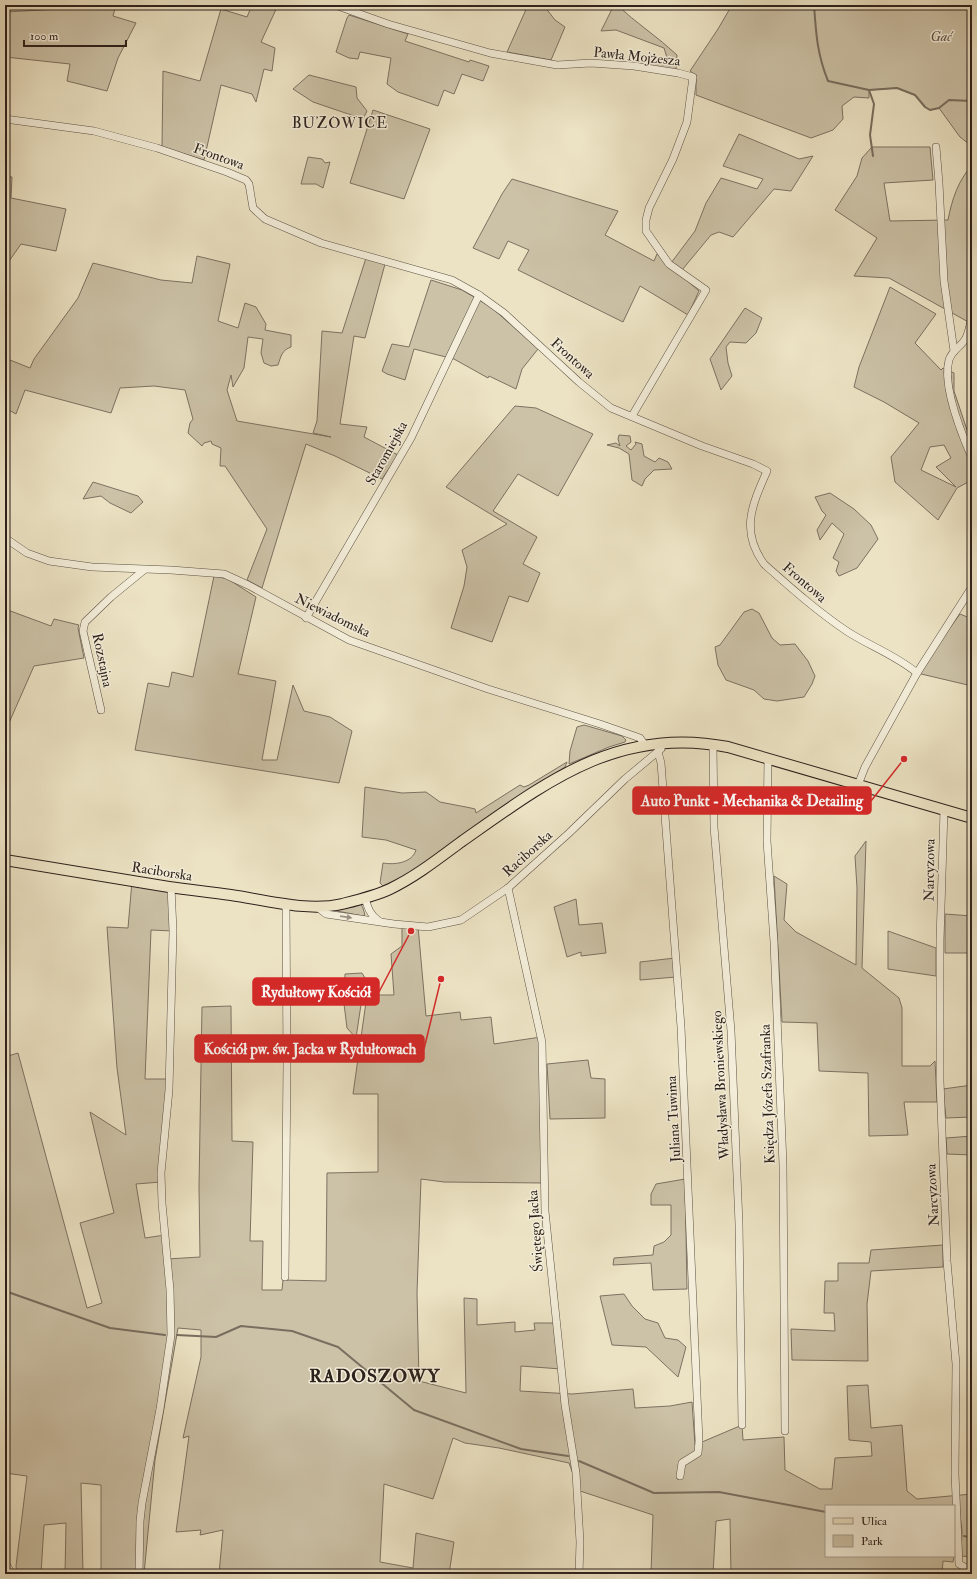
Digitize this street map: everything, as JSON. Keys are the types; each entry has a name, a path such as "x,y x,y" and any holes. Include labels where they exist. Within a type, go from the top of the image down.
{"main road":[{"name":"Raciborska","path":"5,860 286,904 316,906 339,905 389,890 412,877 533,792 569,771 596,758 612,753 645,745 666,742 713,744 859,781 972,818"}],"street":[{"name":"Pawła Mojżesza","path":"335,5 388,24 490,53 557,65 591,63 634,66 693,76 687,122 674,159 649,208 646,220 646,232 669,264 706,290 632,416"},
{"name":"Frontowa","path":"5,119 94,132 157,148 227,172 246,180 249,184 250,201 253,208 265,219 321,243 452,280 479,295 504,313 611,408 702,446 753,464 767,471 755,498 751,513 751,536 758,555 764,564 822,614 874,648 908,666 917,674"},
{"path":"936,147 944,281 954,351"},
{"name":"Staromiejska","path":"306,618 411,438 479,295"},
{"path":"972,317 965,339 954,351 947,373 960,428 972,458"},
{"name":"Niewiadomska","path":"5,538 27,553 49,561 92,567 224,574 248,585 306,618 349,640 488,689 607,726 640,738 645,745"},
{"name":"Rozstajna","path":"101,710 90,666 83,626 85,622 111,597 144,570"},
{"path":"859,781 917,674 972,587"},
{"name":"Raciborska","path":"316,906 326,914 394,924 428,927 461,920 508,888 568,834 625,779 658,752 666,742"},
{"name":"Władysława Broniewskiego","path":"713,744 714,827 732,1031 739,1224 742,1425"},
{"name":"Juliana Tuwima","path":"658,752 661,763 681,1027 699,1441 698,1453 682,1463 680,1476"},
{"name":"Księdza Józefa Szafranka","path":"768,758 767,841 774,942 782,1150 785,1431"},
{"name":"Narcyzowa","path":"944,810 940,933 940,1082 947,1261 956,1364 955,1474 959,1564 972,1571"},
{"path":"139,1574 140,1521 142,1503 160,1410 171,1335 170,1290 160,1173 169,1090 173,931 172,887"},
{"name":"Świętego Jacka","path":"508,888 542,1042 545,1211 565,1405 576,1473 580,1542 579,1574"},
{"path":"365,898 369,912 379,921"},
{"path":"285,1277 287,1064 286,904"},
{"path":"5,1563 12,1574"}],"green space":[{"path":"79,5 116,5 113,16 136,23 118,58 107,91 67,81 70,64 5,57 5,12 78,8"},
{"path":"252,5 278,5 261,42 275,48 272,71 264,69 256,102 252,94 221,85 204,160 162,147 163,71 200,81 221,9 247,17"},
{"path":"528,5 545,5 555,20 565,27 551,60 507,52"},
{"path":"614,5 617,5 677,55 676,70 632,64 633,54 669,64 664,48 616,30 601,31"},
{"name":"Gać","path":"732,5 972,5 972,149 969,144 960,137 939,108 930,110 925,107 915,95 897,88 869,90 869,98 854,97 842,106 843,119 833,130 811,138 696,95 696,75 690,71"},
{"path":"349,15 408,34 405,41 469,62 470,60 489,66 483,81 462,74 454,94 444,90 438,106 398,92 387,84 391,58 360,52 358,59 349,58 336,52"},
{"path":"309,75 356,87 357,98 367,111 363,119 313,102 293,89"},
{"path":"373,110 430,129 404,199 350,183"},
{"path":"739,134 799,159 813,156 791,191 774,189 733,237 719,232 711,235 682,270 671,263 695,231 706,203 721,178 757,189 763,179 723,166"},
{"path":"872,147 930,147 933,180 884,183 890,221 948,220 956,191 963,177 972,165 972,324 889,278 854,276 877,238 835,210 857,176 862,158"},
{"path":"308,157 322,159 325,163 330,162 323,188 316,184 301,184"},
{"path":"5,176 12,177 11,198 66,209 56,251 21,244 5,267"},
{"path":"512,179 618,211 605,235 654,261 657,254 699,291 688,315 640,286 623,322 518,270 529,250 508,241 499,259 473,248 502,194"},
{"path":"197,256 230,264 218,321 238,328 245,303 256,307 266,324 265,330 291,335 291,347 288,348 281,356 278,365 271,366 264,363 261,353 263,339 248,337 244,368 233,387 231,375 227,390 237,421 331,437 313,433 317,421 322,331 342,333 366,258 385,264 365,338 354,336 340,424 367,427 364,437 398,455 382,479 335,456 306,444 262,588 247,580 267,529 225,466 220,466 221,448 212,444 211,441 204,443 202,446 188,433 190,423 193,419 185,390 154,386 120,388 111,413 25,390 16,414 5,408 5,358 30,368 34,359 78,298 93,263 161,280 192,283"},
{"path":"431,280 462,290 491,307 538,349 522,369 516,389 489,376 488,378 454,359 414,349 405,380 382,371 392,344 409,347"},
{"path":"890,287 936,314 915,343 941,370 943,368 954,373 954,391 972,445 972,480 957,488 938,520 895,482 891,457 919,423 884,402 854,387 859,367","holes":["944,445 951,458 936,467 956,487 921,470 930,447"]},
{"path":"745,308 762,318 756,333 746,343 730,342 726,347 728,363 732,376 721,390 710,359"},
{"path":"515,406 536,408 593,434 558,496 518,474 493,511 537,537 523,564 540,573 528,602 509,596 492,642 451,628 464,586 467,567 462,550 507,524 446,487"},
{"path":"619,435 630,436 631,442 626,446 631,450 636,444 635,442 642,444 644,456 655,462 659,458 668,462 672,469 654,470 645,479 642,486 632,480 629,454 619,448 607,445 616,443 620,446 618,439"},
{"path":"93,482 138,496 143,502 131,513 110,503 101,496 83,499"},
{"path":"830,493 854,509 871,525 878,539 857,568 839,576 836,571 839,562 833,558 844,534 832,523 820,540 817,530 826,515 822,511 815,497"},
{"path":"214,576 228,579 256,597 238,674 276,681 262,760 277,760 293,685 304,711 330,717 352,731 339,783 135,750 148,683 169,687 172,672 193,677"},
{"path":"5,609 51,626 54,619 79,625 78,628 84,658 34,666 5,732"},
{"path":"752,609 759,613 772,638 780,645 795,644 808,661 815,676 804,697 777,701 764,699 754,690 726,680 718,665 715,647 720,645 744,612"},
{"path":"960,614 972,619 972,686 917,673"},
{"path":"584,725 622,736 626,740 625,742 569,764 570,751 577,727"},
{"path":"567,762 565,767 528,791 421,867 383,886 380,883 383,863 393,864 402,862 411,858 416,850 386,840 362,837 365,787 402,793 426,792 440,802 475,809 476,813 520,785 524,787 529,785"},
{"path":"866,841 862,968 899,998 902,1008 902,1066 930,1066 935,1061 937,1102 904,1102 908,1135 869,1136 868,1073 819,1071 817,1023 782,1022 774,876 787,884 784,920 796,932 856,965 857,888 855,856"},
{"path":"132,881 171,887 173,931 151,930 145,1079 169,1079 161,1182 136,1184 145,1238 165,1235 167,1259 200,1257 199,1187 202,1007 231,1006 232,1141 253,1142 250,1241 263,1241 262,1290 282,1290 283,1280 326,1281 327,1173 378,1172 378,1094 353,1094 368,988 379,995 394,995 391,954 402,946 402,925 418,926 426,1016 460,1012 461,1020 491,1017 494,1044 541,1037 544,1183 444,1182 421,1179 417,1293 419,1381 466,1393 464,1298 477,1299 477,1325 515,1322 515,1332 535,1330 534,1323 554,1323 561,1369 521,1366 520,1391 572,1394 633,1389 635,1408 670,1406 692,1402 695,1445 742,1425 743,1440 784,1437 785,1470 820,1489 832,1489 835,1458 872,1456 871,1442 849,1440 847,1386 868,1385 871,1428 902,1425 907,1491 917,1499 972,1494 972,1557 961,1556 962,1531 959,1505 955,1552 955,1505 825,1505 825,1557 954,1557 953,1562 943,1561 942,1574 731,1574 730,1519 716,1521 713,1574 651,1574 653,1515 577,1490 576,1482 569,1463 499,1448 465,1443 453,1438 433,1499 384,1484 380,1562 413,1568 416,1533 454,1542 449,1574 430,1572 430,1574 219,1574 223,1530 200,1535 201,1530 176,1532 189,1436 183,1438 201,1357 201,1330 178,1328 155,1460 144,1574 101,1574 101,1485 81,1483 83,1574 65,1574 66,1523 44,1525 41,1574 17,1574 16,1566 27,1476 5,1473 5,1057 18,1053 87,1308 102,1303 80,1223 114,1213 90,1112 126,1135 117,1068 107,927 128,928"},
{"path":"576,899 579,925 602,923 606,953 581,956 581,952 567,957 554,907"},
{"path":"361,904 365,915 363,916 336,910"},
{"path":"945,914 972,916 972,953 945,953"},
{"path":"888,931 936,948 936,976 888,969"},
{"path":"675,958 676,977 640,980 640,962"},
{"path":"362,973 365,978 356,1038 347,1028 344,1004 345,974"},
{"path":"588,1060 591,1078 605,1079 605,1118 550,1119 547,1064"},
{"path":"972,1085 972,1117 946,1118 943,1089"},
{"path":"972,1136 972,1155 947,1154 946,1138"},
{"path":"685,1179 687,1289 653,1290 651,1263 613,1265 614,1258 653,1255 654,1246 664,1242 671,1235 671,1205 651,1205 651,1194 656,1184"},
{"path":"943,1245 943,1267 871,1271 867,1304 868,1361 792,1360 791,1329 835,1331 834,1313 824,1313 825,1281 838,1281 838,1263 869,1263 871,1250"},
{"path":"624,1294 632,1306 645,1319 658,1323 665,1338 678,1340 686,1347 678,1377 646,1347 612,1345 600,1296"}],"waterway":[{"path":"814,5 819,52 828,81 869,90 897,88 915,95 925,107 930,110 939,108 949,100 972,101"},
{"path":"869,90 874,104 870,135 873,156"},
{"path":"5,1291 110,1328 165,1335"},
{"path":"177,1335 216,1337 241,1326 292,1331 338,1347 414,1410 521,1449 568,1456"},
{"path":"579,1461 654,1493 719,1492 825,1512"},
{"path":"964,1536 972,1538"}],"place":[{"name":"Auto Punkt - Mechanika & Detailing","path":"904,759"},
{"name":"Rydułtowy Kościół","path":"411,931"},
{"name":"Kościół pw. św. Jacka w Rydułtowach","path":"441,979"}],"district":[{"name":"BUZOWICE","path":"340,123"},
{"name":"RADOSZOWY","path":"375,1376"}]}
